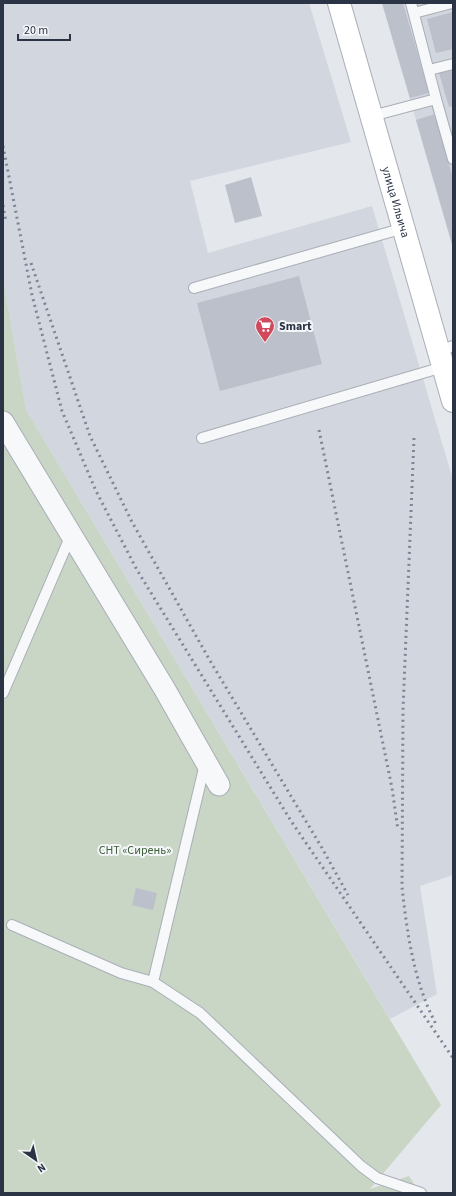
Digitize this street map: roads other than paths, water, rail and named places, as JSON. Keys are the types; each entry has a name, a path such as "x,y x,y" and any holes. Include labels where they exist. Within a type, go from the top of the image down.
{"main road":[{"name":"улица Ильича","path":"339,3 404,228 445,355 453,401"}],"street":[{"path":"3,422 164,688 219,785"}],"lane":[{"path":"411,3 436,99 448,124 453,159"},
{"path":"414,13 452,3"},
{"path":"429,70 453,64"},
{"path":"372,116 436,99"},
{"path":"194,288 404,228"},
{"path":"202,438 445,355"},
{"path":"3,693 71,535"},
{"path":"153,982 206,761"},
{"path":"12,925 121,973 153,982 200,1013 361,1166 377,1178 421,1193"}],"railway":[{"path":"3,146 32,295 62,411 96,491 137,570 291,821 453,1058"},
{"path":"3,205 6,222"},
{"path":"31,263 90,436 132,522 209,659 322,848 348,895"},
{"path":"319,430 392,788 398,830"},
{"path":"414,438 403,710 402,887 409,940 417,976 429,1010 437,1026"}],"place":[{"name":"Smart","path":"265,343"}],"park label":[{"name":"СНТ «Сирень»","path":"135,850"}]}
